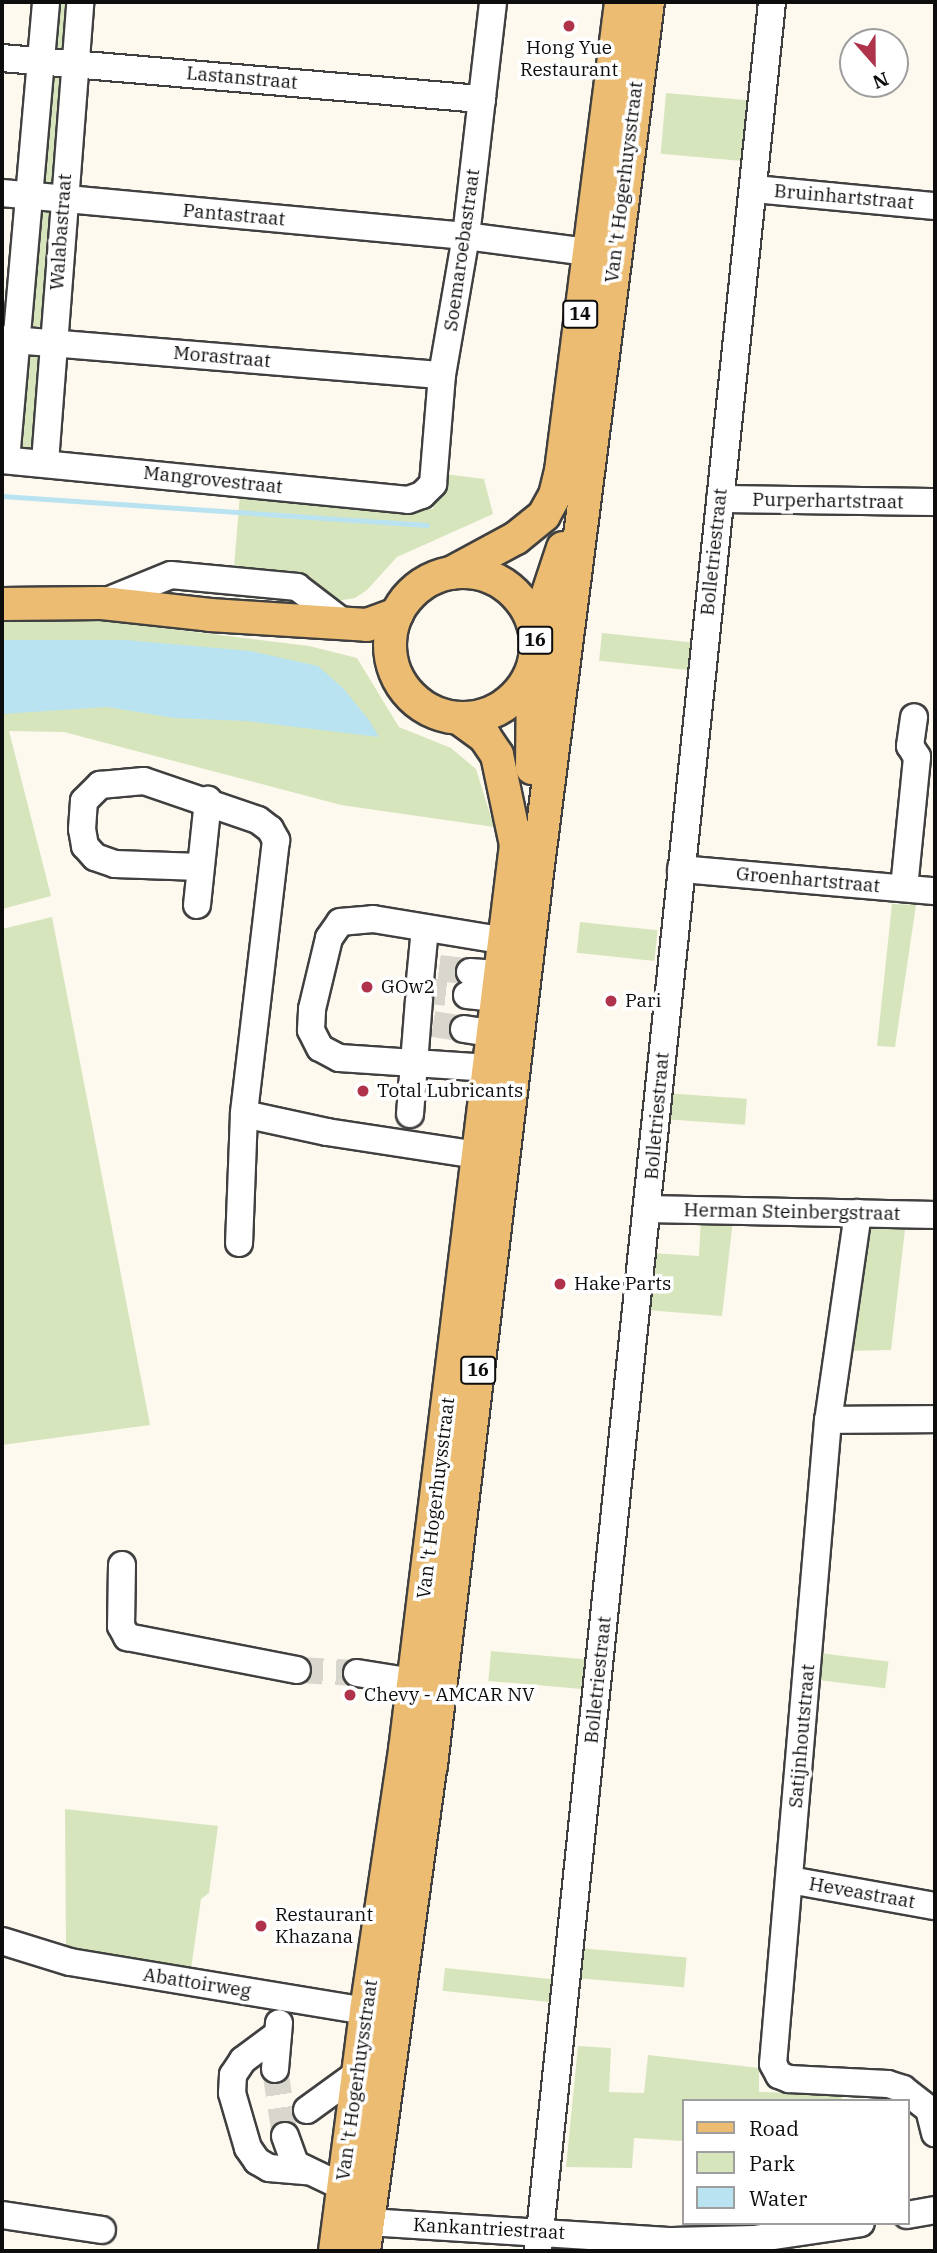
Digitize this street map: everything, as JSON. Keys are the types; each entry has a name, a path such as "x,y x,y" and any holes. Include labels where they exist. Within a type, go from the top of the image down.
{"main road":[{"name":"Van 't Hogerhuysstraat","path":"451,573 516,538 544,515 555,495 561,471 621,2"},
{"name":"Van 't Hogerhuysstraat","path":"335,2251 358,2073 380,2013 431,1765 584,488 648,2"},
{"name":"Van 't Hogerhuysstraat","path":"537,873 532,800 534,661 544,606 584,488"},
{"name":"16","path":"451,573 474,573 495,579 513,592 530,619 534,661 504,704 488,713 460,719 427,708 410,695 397,677 391,656 390,634 397,614 419,587 451,573"},
{"path":"2,604 102,603 210,615 367,625 397,614"},
{"path":"210,615 365,645 391,656"},
{"name":"Van 't Hogerhuysstraat","path":"366,2236 380,2013 413,1682 489,1068 479,1031 500,986 516,845 497,755 485,737 460,719"}],"street":[{"name":"Walabastraat","path":"4,460 8,340 28,195 46,2"},
{"name":"Walabastraat","path":"45,462 80,2"},
{"name":"Soemaroebastraat","path":"422,495 433,484 442,375 466,236 494,2"},
{"name":"Bolletriestraat","path":"539,2241 772,2"},
{"name":"Lastanstraat","path":"2,58 482,99"},
{"name":"Bruinhartstraat","path":"754,189 935,206"},
{"name":"Pantastraat","path":"2,193 466,236 588,253"},
{"name":"Morastraat","path":"8,340 442,375"},
{"name":"Mangrovestraat","path":"4,460 408,500 422,495"},
{"name":"Purperhartstraat","path":"720,499 935,502"},
{"path":"102,603 171,575 296,587 344,623"},
{"path":"904,888 917,757 910,746 914,717"},
{"path":"200,867 115,864 95,857 85,846 82,830 84,801 100,785 144,781 208,800 258,820 270,829 276,840 244,1114 239,1243"},
{"path":"197,905 208,800"},
{"name":"Groenhartstraat","path":"681,869 935,891"},
{"path":"489,1068 339,1058 320,1048 311,1030 312,1009 328,938 340,922 373,919 506,941"},
{"path":"411,1114 413,1064 425,993 425,928"},
{"path":"469,983 500,986"},
{"path":"244,1114 316,1130 478,1155"},
{"name":"Herman Steinbergstraat","path":"648,1209 935,1215"},
{"name":"Satijnhoutstraat","path":"858,1213 828,1420 774,2064 779,2076 789,2079 888,2084 903,2089 929,2109 935,2133"},
{"path":"828,1420 935,1419"},
{"path":"122,1565 121,1626 127,1637 297,1670"},
{"path":"357,1673 413,1682"},
{"name":"Heveastraat","path":"790,1880 935,1906"},
{"name":"Abattoirweg","path":"4,1938 70,1962 380,2013"},
{"path":"275,2069 281,1997"},
{"path":"278,2034 243,2060 233,2076 232,2093 248,2148 257,2161 269,2168 307,2171"},
{"path":"307,2110 358,2073"},
{"path":"285,2136 295,2164 343,2187"},
{"path":"909,2215 935,2210"},
{"path":"2,2215 102,2230"},
{"name":"Kankantriestraat","path":"366,2236 539,2241 672,2241 754,2239 848,2225"}],"green space":[{"path":"52,2 70,2 65,53 55,56"},
{"path":"49,73 64,76 54,186 43,188 45,86"},
{"path":"666,93 748,100 742,161 661,154"},
{"path":"50,206 42,326 29,328 35,207"},
{"path":"26,355 38,356 42,369 37,453 13,452"},
{"path":"437,473 484,479 493,514 397,557 367,590 355,598 331,602 283,572 234,568 240,493 433,509"},
{"path":"47,614 309,646 357,658 399,727 451,748 476,769 494,827 341,805 64,732 9,731 51,896 2,909 2,617"},
{"path":"602,633 693,643 690,670 599,661"},
{"path":"892,904 916,905 895,1047 877,1046"},
{"path":"52,917 150,1425 2,1445 2,929"},
{"path":"580,922 658,930 654,961 577,953"},
{"path":"664,1093 747,1099 745,1125 662,1119"},
{"path":"701,1217 733,1220 722,1316 646,1310 652,1253 699,1256"},
{"path":"906,1221 891,1350 842,1351 861,1226"},
{"path":"491,1651 593,1660 590,1690 488,1681"},
{"path":"819,1653 888,1662 885,1688 816,1680"},
{"path":"65,1809 218,1826 209,1893 201,1899 191,1969 66,1951"},
{"path":"579,1948 687,1957 684,1987 576,1978"},
{"path":"445,1968 561,1980 559,2003 443,1991"},
{"path":"578,2046 611,2048 609,2092 644,2093 648,2055 759,2068 759,2092 841,2094 842,2099 682,2099 682,2141 634,2138 632,2168 566,2167"}],"water":[{"path":"2,640 126,640 251,651 318,666 343,688 379,737 246,721 174,718 107,707 2,714"}],"waterway":[{"path":"2,496 427,525"}],"tunnel":[{"path":"439,968 470,972"},
{"path":"420,990 467,995"},
{"path":"433,1024 464,1029"},
{"path":"297,1670 357,1673"},
{"path":"275,2069 285,2136"}],"place":[{"name":"Hong Yue Restaurant","path":"569,26"},
{"name":"GOw2","path":"367,987"},
{"name":"Pari","path":"611,1001"},
{"name":"Total Lubricants","path":"363,1091"},
{"name":"Hake Parts","path":"560,1284"},
{"name":"Chevy - AMCAR NV","path":"350,1695"},
{"name":"Restaurant Khazana","path":"261,1926"}]}
